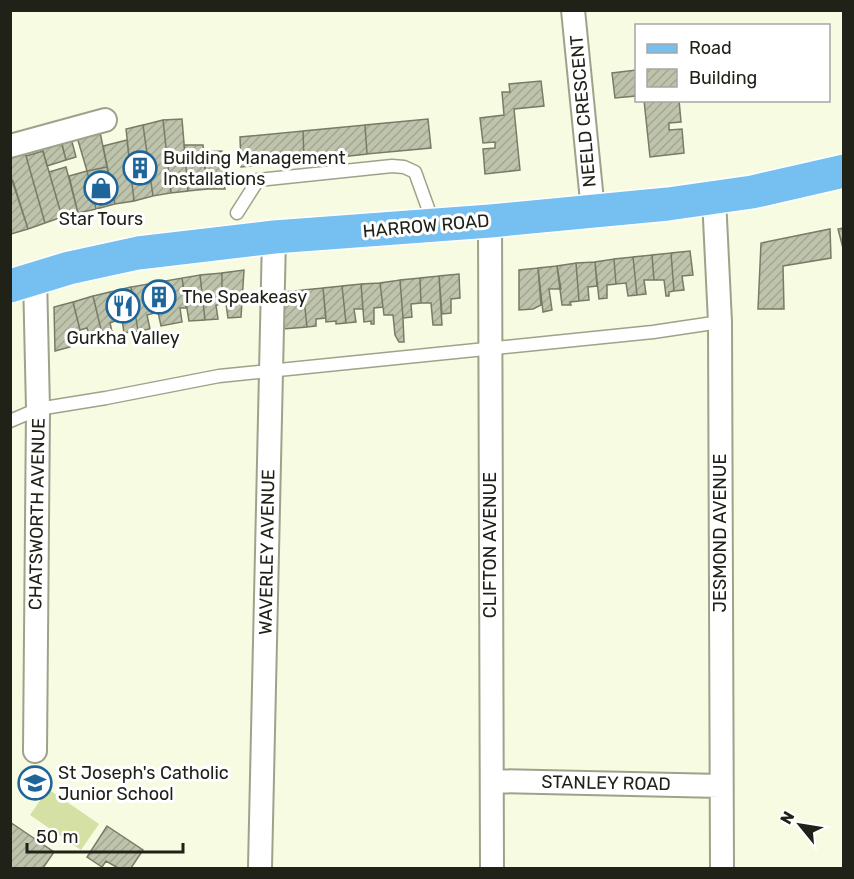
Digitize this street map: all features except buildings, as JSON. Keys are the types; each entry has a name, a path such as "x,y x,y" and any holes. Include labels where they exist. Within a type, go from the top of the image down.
{"main road":[{"name":"HARROW ROAD","path":"23,282 138,253 274,237 490,221 714,198 752,192 843,171"}],"street":[{"name":"NEELD CRESCENT","path":"573,10 593,211"},
{"path":"10,146 105,120"},
{"name":"JESMOND AVENUE","path":"714,198 720,322 722,868"},
{"name":"CLIFTON AVENUE","path":"490,221 492,868"},
{"name":"WAVERLEY AVENUE","path":"260,867 274,237"},
{"name":"CHATSWORTH AVENUE","path":"23,282 38,409 35,751"},
{"name":"STANLEY ROAD","path":"492,781 721,786"}],"lane":[{"path":"237,213 258,180 392,166 404,167 414,172 434,225"},
{"path":"10,421 38,409 219,376 653,332 720,322"}],"green space":[{"path":"48,789 99,824 81,850 30,815"}],"place":[{"name":"Building Management Installations","path":"140,168"},
{"name":"Star Tours","path":"101,188"},
{"name":"The Speakeasy","path":"159,297"},
{"name":"Gurkha Valley","path":"123,306"},
{"name":"St Joseph's Catholic Junior School","path":"35,783"}]}
